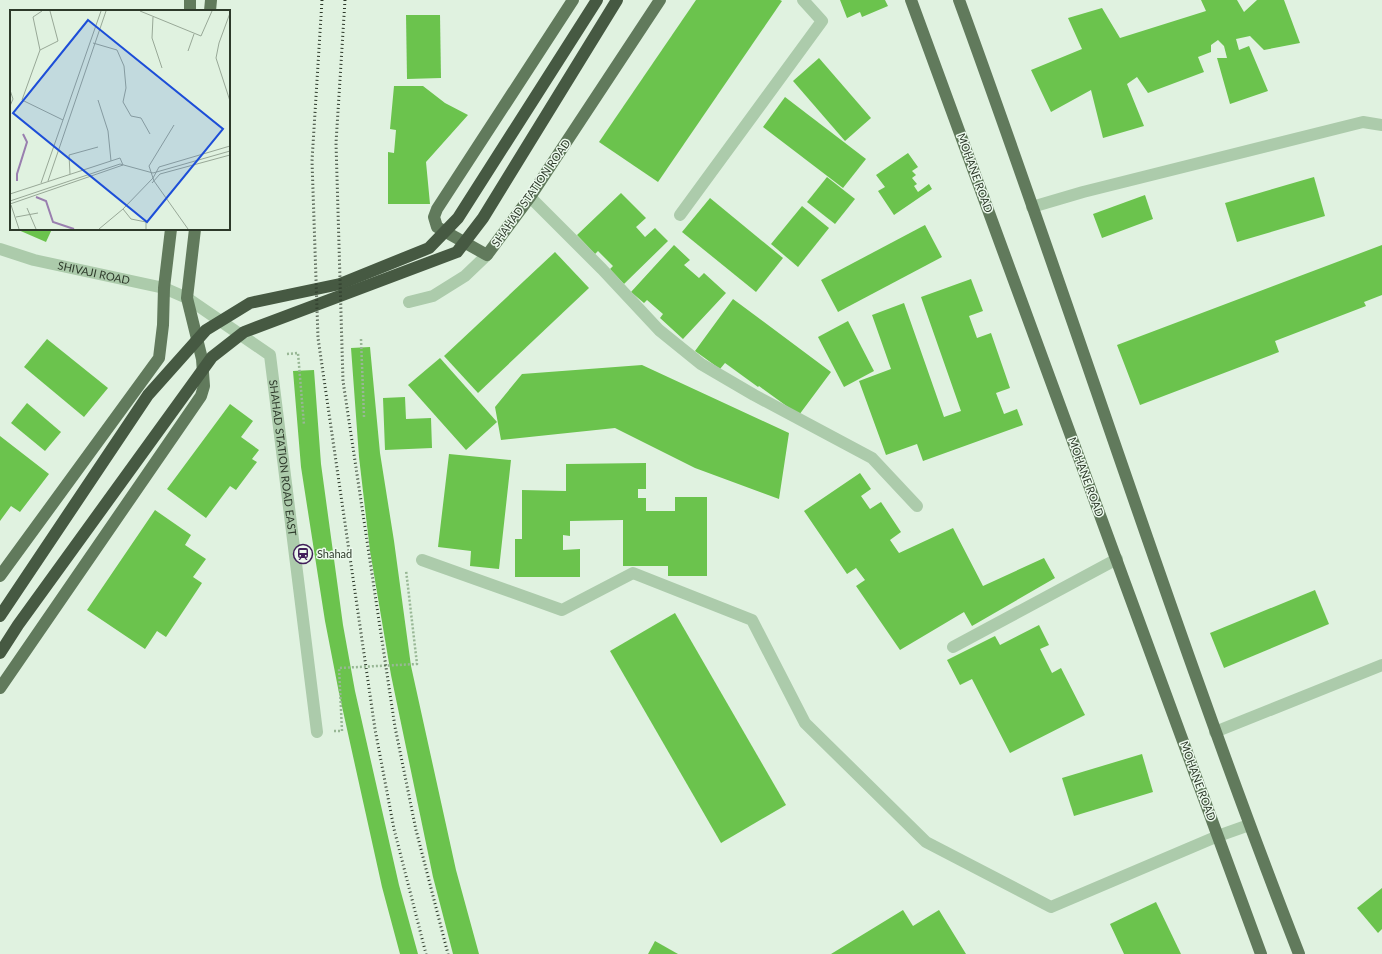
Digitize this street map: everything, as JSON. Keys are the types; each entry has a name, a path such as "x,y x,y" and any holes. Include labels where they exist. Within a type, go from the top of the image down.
{"highway":[{"path":"0,616 148,395 206,330 250,303 340,284 429,248 458,218 597,0"},
{"path":"0,653 212,357 244,332 457,252 483,218 617,0"}],"main road":[{"path":"210,10 211,0"},
{"name":"SHAHAD STATION ROAD","path":"572,0 441,202 434,217 437,227 487,255 530,198 660,0"},
{"name":"MOHANE ROAD","path":"911,0 1261,954"},
{"path":"959,0 1096,387 1215,732 1299,954"},
{"path":"0,576 159,358 163,325 164,288 171,230"},
{"path":"0,688 201,396 204,386 202,359 187,298 195,230"}],"street":[{"path":"680,215 822,21 803,0"},
{"path":"1032,207 1083,192 1363,122 1382,125"},
{"path":"530,198 602,269 660,330 701,364 754,395 872,458 917,506"},
{"name":"SHIVAJI ROAD","path":"0,249 34,260 164,288 187,298"},
{"path":"409,302 433,296 465,276 487,255"},
{"name":"SHAHAD STATION ROAD EAST","path":"187,298 270,355 317,732"},
{"path":"953,646 1116,559"},
{"path":"422,560 562,610 633,573 752,620 805,723 926,842 1051,907 1218,836 1249,825"},
{"path":"1215,732 1382,665"}],"path":[{"path":"361,339 364,417"},
{"path":"298,353 304,426"},
{"path":"342,731 339,668 417,664 406,570"}],"building":[{"path":"696,0 782,1 658,182 599,142"},
{"path":"840,0 885,0 888,6 862,17 860,12 847,18"},
{"path":"1201,0 1237,0 1244,12 1257,0 1284,0 1300,43 1264,50 1250,36 1236,39 1239,50 1249,46 1268,91 1230,104 1217,58 1227,58 1224,46 1218,40 1211,45 1211,52 1198,57 1204,72 1148,93 1137,77 1127,84 1144,126 1103,138 1091,90 1051,112 1031,70 1082,49 1068,18 1102,8 1120,38 1206,11"},
{"path":"406,15 440,15 441,78 407,79"},
{"path":"819,58 871,118 845,141 793,81"},
{"path":"394,86 423,86 445,103 468,115 426,162 430,204 388,204 388,152 394,153 396,130 390,129"},
{"path":"785,97 866,159 843,188 763,127"},
{"path":"908,153 918,167 912,171 916,175 912,178 917,184 914,186 918,192 929,184 932,189 894,215 878,191 885,187 876,175"},
{"path":"827,177 855,199 835,224 807,202"},
{"path":"1314,177 1325,216 1237,242 1225,203"},
{"path":"621,193 646,218 636,227 645,237 655,228 668,241 624,284 610,269 613,266 598,251 595,254 577,235"},
{"path":"1145,195 1153,219 1102,238 1093,214"},
{"path":"710,198 783,258 756,292 682,232"},
{"path":"802,206 829,228 798,267 771,244"},
{"path":"925,225 942,257 838,312 821,280"},
{"path":"18,230 52,230 46,242"},
{"path":"674,245 690,260 684,265 699,278 704,273 726,293 683,339 660,318 663,314 647,300 644,303 631,292"},
{"path":"1382,245 1382,295 1364,302 1366,306 1275,341 1279,352 1140,405 1117,345"},
{"path":"555,252 589,288 478,393 444,356"},
{"path":"971,279 983,311 969,316 977,338 991,333 1010,388 996,393 1004,414 1017,409 1023,425 923,461 917,444 886,455 859,381 891,369 872,315 904,303 944,417 961,411 921,297"},
{"path":"733,299 831,372 799,415 725,363 720,369 695,351"},
{"path":"848,321 874,371 844,387 818,337"},
{"path":"47,339 108,388 84,417 24,367"},
{"path":"370,347 380,453 411,666 456,870 479,954 453,954 433,877 391,675 370,551 359,457 351,348"},
{"path":"440,358 497,422 466,450 408,385"},
{"path":"642,365 789,433 779,499 695,468 615,428 501,440 495,407 522,374"},
{"path":"314,370 321,464 343,625 355,691 399,885 418,954 400,954 382,887 339,693 325,621 301,467 293,371"},
{"path":"405,397 406,419 431,418 432,448 385,450 383,398"},
{"path":"27,403 61,432 45,451 11,423"},
{"path":"230,404 253,421 241,437 259,450 252,459 257,462 236,490 230,486 206,518 167,489"},
{"path":"0,436 49,474 20,512 11,506 0,521"},
{"path":"449,454 511,460 499,569 470,566 471,551 438,547"},
{"path":"646,463 646,489 638,489 638,498 646,498 646,511 675,511 675,497 707,497 707,576 668,576 668,566 623,566 623,520 570,521 570,536 563,535 563,550 580,549 580,577 515,577 515,539 522,539 522,490 566,491 566,464"},
{"path":"860,473 871,489 861,496 870,509 881,502 901,532 890,540 899,553 953,528 983,586 1044,558 1055,578 972,626 964,612 900,650 856,586 865,580 856,568 847,574 804,511"},
{"path":"155,510 191,535 185,545 206,559 193,577 202,583 166,637 157,631 145,649 87,610"},
{"path":"1315,590 1329,624 1224,668 1210,633"},
{"path":"675,613 786,805 721,843 610,651"},
{"path":"1039,625 1049,645 1040,649 1052,673 1061,668 1085,715 1010,753 972,679 960,685 947,660 995,636 1000,645"},
{"path":"1142,754 1153,792 1074,816 1062,778"},
{"path":"1382,888 1382,929 1378,933 1357,908"},
{"path":"1156,902 1181,954 1124,954 1110,924"},
{"path":"903,910 913,926 939,910 966,954 831,954"},
{"path":"655,941 678,954 648,954"}],"railway":[{"path":"322,0 312,161 318,338 375,729 394,829 426,954"},
{"path":"345,0 336,143 343,381 395,727 416,830 448,954"}],"place":[{"name":"Shahad","path":"303,554"}]}
